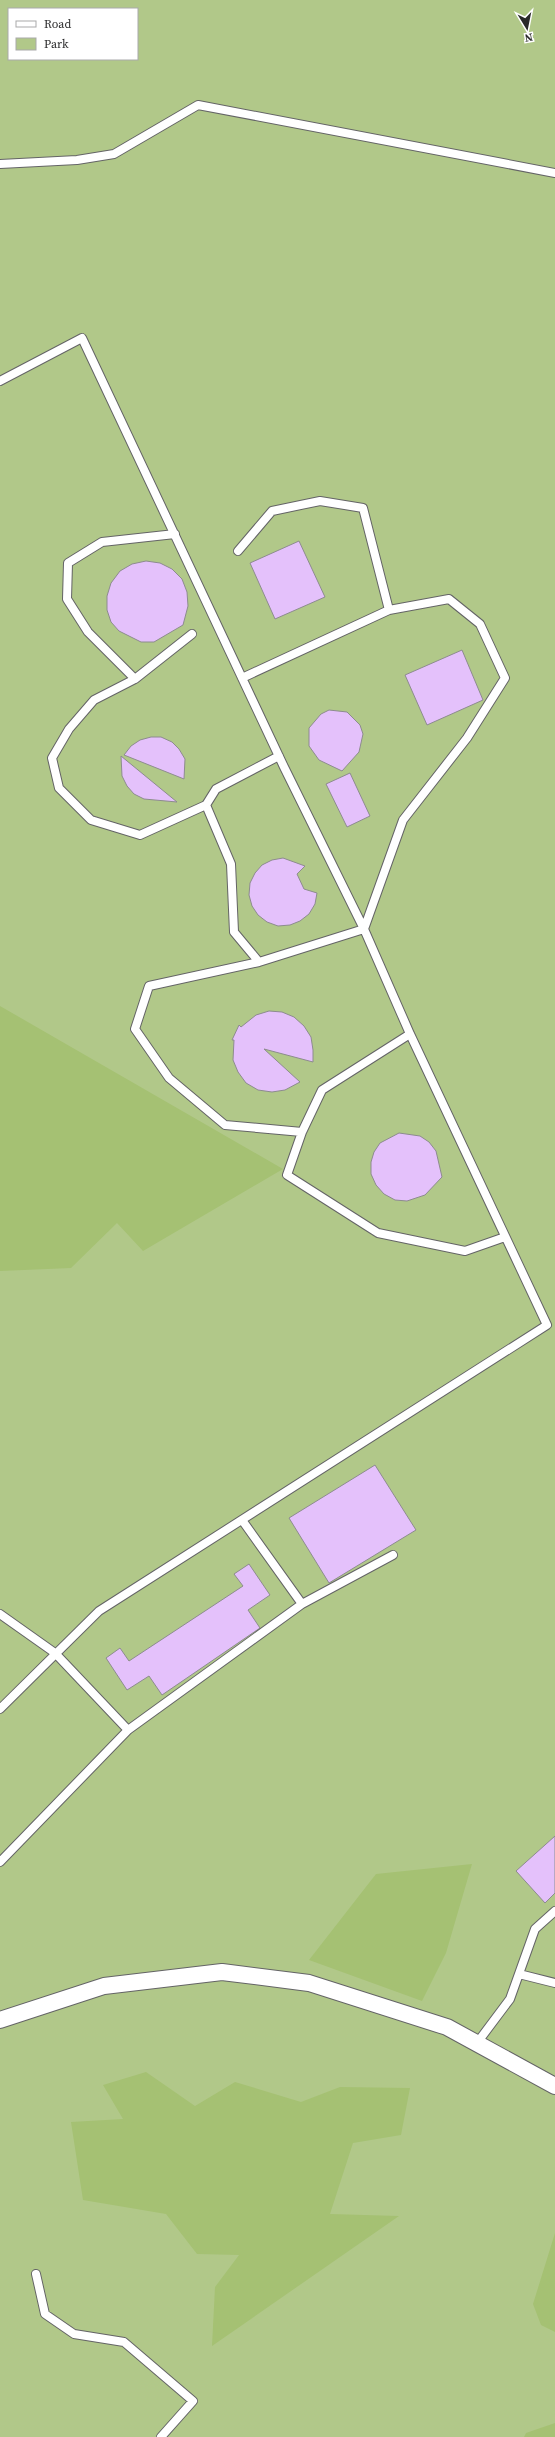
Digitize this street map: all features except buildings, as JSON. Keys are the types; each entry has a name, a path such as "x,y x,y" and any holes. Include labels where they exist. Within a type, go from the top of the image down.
{"street":[{"path":"0,2020 104,1986 222,1972 309,1983 447,2027 555,2086"}],"lane":[{"path":"0,164 77,160 114,154 198,105 555,173"},
{"path":"0,381 82,338 279,756 364,929 410,1034 547,1325 99,1611 0,1709"},
{"path":"238,551 272,511 320,501 363,508 389,610"},
{"path":"135,680 88,632 67,599 68,563 102,542 175,534"},
{"path":"242,678 389,610 449,599 480,624 505,678 467,738 403,820 364,929"},
{"path":"192,634 135,680 94,700 69,729 52,758 59,788 91,820 140,835 206,805 216,789 279,756"},
{"path":"206,805 231,864 234,932 259,962"},
{"path":"302,1132 225,1125 169,1078 135,1029 149,986 259,962 364,929"},
{"path":"410,1034 322,1090 302,1132 288,1175 378,1233 465,1251 505,1236"},
{"path":"242,1520 302,1604"},
{"path":"0,1862 128,1730 302,1604 393,1555"},
{"path":"0,1614 55,1653 128,1730"},
{"path":"477,2043 510,1999 535,1929 555,1911"},
{"path":"519,1974 555,1983"},
{"path":"36,2274 45,2314 74,2334 124,2342 193,2401 161,2437"}],"green space":[{"path":"0,0 555,0 555,2437 0,2437"},
{"path":"0,1006 283,1169 143,1251 117,1223 71,1268 0,1271"},
{"path":"472,1864 446,1953 422,2001 309,1960 376,1874"},
{"path":"146,2072 195,2106 235,2082 301,2102 340,2087 410,2088 401,2135 353,2143 330,2214 399,2216 212,2346 215,2287 239,2255 197,2254 166,2214 83,2200 71,2122 123,2119 103,2085"},
{"path":"555,2233 555,2332 541,2325 533,2304"},
{"path":"555,2423 555,2437 524,2437 526,2433"}]}
